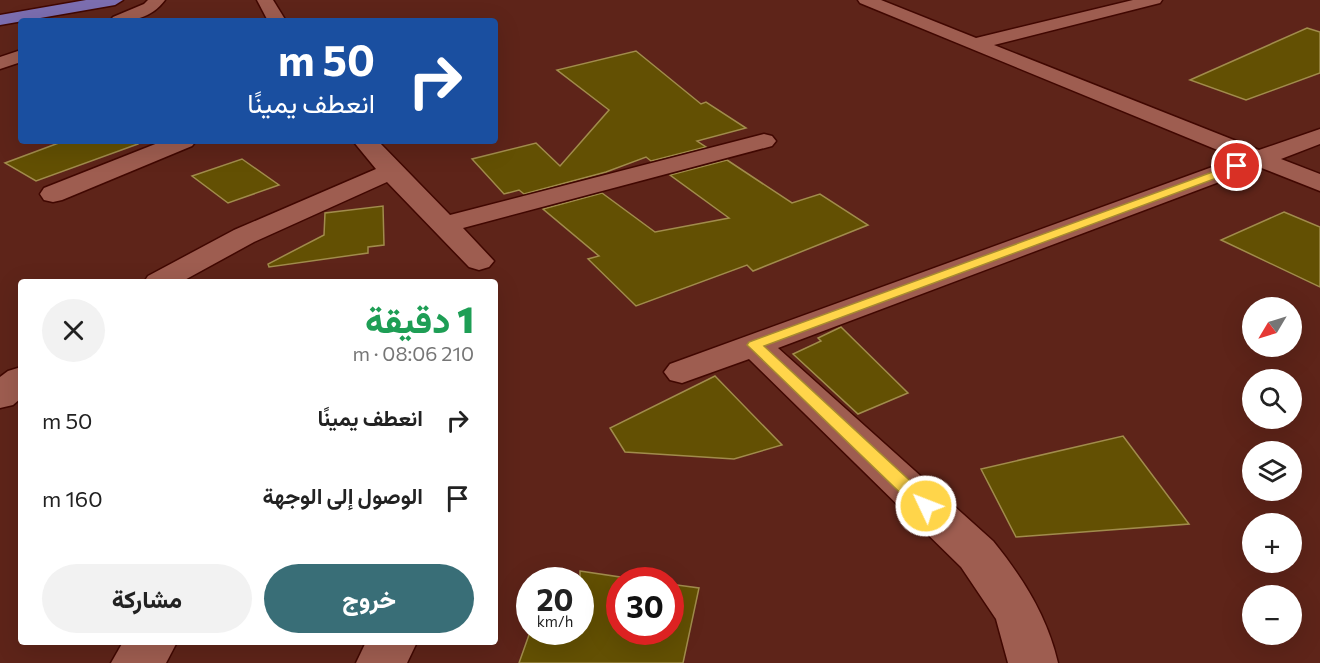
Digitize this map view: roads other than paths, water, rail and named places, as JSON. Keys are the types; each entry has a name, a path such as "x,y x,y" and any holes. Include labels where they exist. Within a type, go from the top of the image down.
{"main road":[{"path":"0,8 46,0"},
{"path":"0,20 115,0"}],"street":[{"path":"126,18 150,8 156,0"},
{"path":"265,0 275,18"},
{"path":"866,0 1320,183"},
{"path":"974,44 1154,0"},
{"path":"0,63 18,57"},
{"path":"682,372 1320,136"},
{"path":"444,225 764,141"},
{"path":"52,194 177,144"},
{"path":"368,144 391,171 480,261"},
{"path":"164,279 183,267 237,241 391,171"},
{"path":"754,345 977,554 1000,582 1020,616 1033,663"},
{"path":"0,396 18,381"},
{"path":"136,663 151,645"},
{"path":"381,663 391,645"}]}
